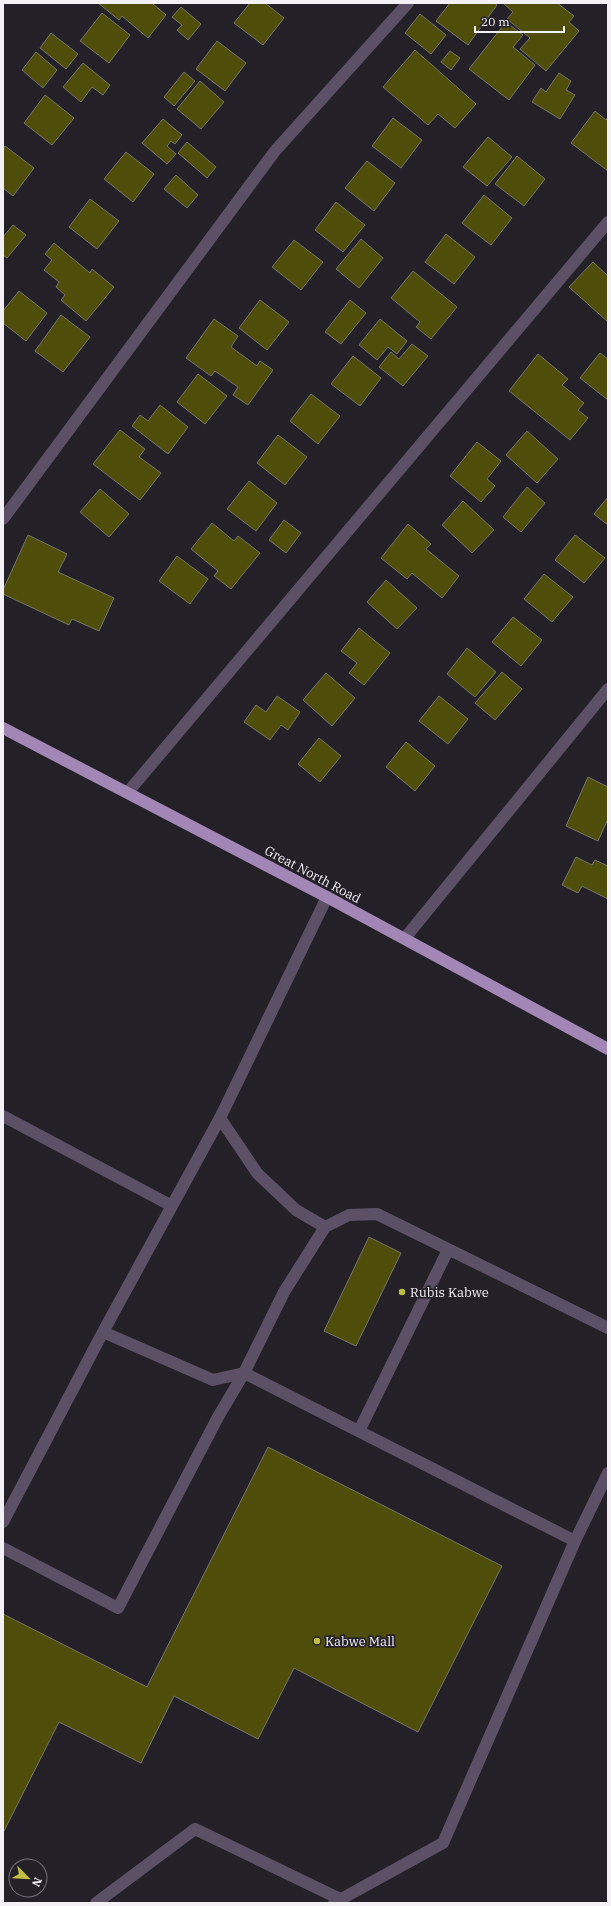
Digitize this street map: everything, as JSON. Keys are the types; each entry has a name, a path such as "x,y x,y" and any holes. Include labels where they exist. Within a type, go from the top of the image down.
{"highway":[{"name":"Great North Road","path":"3,728 405,938 608,1049"}],"street":[{"path":"3,519 275,151 408,3"},
{"path":"128,792 608,222"},
{"path":"405,938 608,688"},
{"path":"3,1522 103,1332 220,1118 327,897"},
{"path":"3,1116 172,1206"},
{"path":"220,1118 257,1173 296,1210 325,1227"},
{"path":"3,1548 118,1608 218,1418 244,1373 284,1292 325,1227 349,1215 377,1214 608,1328"},
{"path":"359,1431 448,1250"},
{"path":"103,1332 213,1380 244,1373 575,1541"},
{"path":"96,1903 195,1830 337,1901 443,1843 575,1541 608,1473"}],"building":[{"path":"98,3 152,3 166,15 148,38 122,16 119,20"},
{"path":"250,3 265,3 284,18 263,45 234,23"},
{"path":"450,3 494,3 497,5 468,45 436,21"},
{"path":"503,3 557,3 574,16 569,22 579,31 546,71 520,49 530,38 507,19 513,12"},
{"path":"181,7 201,24 188,40 177,30 182,25 172,17"},
{"path":"102,13 130,35 109,63 80,41"},
{"path":"420,14 446,35 431,54 405,33"},
{"path":"506,22 523,35 513,47 535,65 509,100 469,69"},
{"path":"51,33 78,54 66,69 40,48"},
{"path":"217,41 246,63 225,91 196,69"},
{"path":"415,50 476,104 455,128 438,114 428,125 383,87"},
{"path":"450,51 460,58 451,70 441,62"},
{"path":"36,52 57,70 43,88 22,70"},
{"path":"83,63 110,85 103,95 92,87 81,102 63,87"},
{"path":"184,72 195,81 174,106 164,97"},
{"path":"559,73 571,81 566,90 575,95 560,119 532,102 541,88 546,92"},
{"path":"200,81 224,102 201,129 177,109"},
{"path":"45,95 74,118 52,145 24,123"},
{"path":"595,111 606,120 608,117 608,171 571,143"},
{"path":"393,118 422,140 401,168 372,146"},
{"path":"163,119 182,135 175,144 171,141 167,146 176,154 167,164 142,143"},
{"path":"488,137 512,157 487,186 463,167"},
{"path":"187,142 216,167 207,178 178,153"},
{"path":"5,146 34,168 13,196 3,188 3,149"},
{"path":"126,152 154,174 133,202 104,179"},
{"path":"517,156 545,179 524,206 495,184"},
{"path":"367,161 395,183 374,211 345,188"},
{"path":"176,175 198,195 187,208 164,189"},
{"path":"484,195 512,218 491,245 462,223"},
{"path":"90,199 119,221 97,249 69,227"},
{"path":"336,202 365,225 343,252 315,230"},
{"path":"13,225 26,235 7,258 3,255 3,237"},
{"path":"446,234 475,257 454,284 425,262"},
{"path":"361,239 383,258 359,288 336,269"},
{"path":"294,240 323,262 301,290 272,267"},
{"path":"54,243 90,273 92,269 114,287 86,321 61,300 65,295 56,287 59,282 44,270 52,260 45,254"},
{"path":"593,262 608,276 608,322 569,287"},
{"path":"413,271 457,307 431,339 416,327 420,322 391,298"},
{"path":"19,291 47,313 26,341 3,323 3,311"},
{"path":"260,300 289,322 267,350 239,328"},
{"path":"350,300 366,313 341,344 325,332"},
{"path":"61,315 90,337 63,372 35,351"},
{"path":"214,319 238,336 231,347 257,366 260,361 273,370 248,405 233,395 238,387 215,371 211,376 186,358"},
{"path":"380,319 407,341 397,354 388,347 377,360 359,345"},
{"path":"412,344 428,356 403,386 379,367 391,352 399,359"},
{"path":"600,353 608,359 608,400 580,378"},
{"path":"538,354 568,379 562,385 584,403 578,410 588,418 570,440 509,391"},
{"path":"353,356 381,378 360,406 331,384"},
{"path":"198,374 227,396 205,424 177,402"},
{"path":"311,394 340,416 318,444 290,421"},
{"path":"160,405 188,427 168,454 132,426 140,415 148,421"},
{"path":"120,430 145,449 139,457 161,473 140,500 93,464"},
{"path":"527,431 558,459 537,483 506,455"},
{"path":"278,435 307,457 285,485 257,463"},
{"path":"477,442 501,461 487,479 495,486 481,502 450,476"},
{"path":"249,481 277,503 256,531 227,509"},
{"path":"527,487 545,503 521,532 503,517"},
{"path":"100,489 129,514 109,537 80,512"},
{"path":"608,497 608,525 594,514"},
{"path":"463,501 494,530 472,553 442,525"},
{"path":"284,520 301,533 286,553 269,540"},
{"path":"212,523 234,541 238,536 260,553 231,589 214,576 218,571 191,549"},
{"path":"408,524 431,544 426,549 459,576 442,598 412,573 407,579 381,558"},
{"path":"28,535 67,554 58,572 114,598 99,631 72,619 69,625 3,594 3,590"},
{"path":"575,535 605,558 584,583 555,560"},
{"path":"177,556 208,579 190,604 159,581"},
{"path":"544,574 573,597 552,622 524,599"},
{"path":"386,580 417,608 397,629 367,602"},
{"path":"513,617 542,640 521,666 492,642"},
{"path":"359,628 390,653 364,685 349,673 357,663 341,651"},
{"path":"467,648 496,672 475,697 447,674"},
{"path":"502,672 522,689 495,720 475,703"},
{"path":"326,673 355,698 332,726 303,700"},
{"path":"277,696 300,712 288,730 281,725 270,740 244,722 256,705 266,712"},
{"path":"439,696 468,719 448,744 419,721"},
{"path":"319,738 341,756 320,782 298,764"},
{"path":"406,742 435,766 415,791 386,767"},
{"path":"588,777 608,787 608,819 598,841 566,826"},
{"path":"576,857 592,865 595,860 608,866 608,899 582,886 578,893 562,885"},
{"path":"369,1237 401,1253 356,1346 324,1331"},
{"name":"Kabwe Mall","path":"268,1447 502,1566 418,1732 294,1668 258,1739 174,1696 141,1763 59,1722 3,1833 3,1614 147,1687"}],"place":[{"name":"Rubis Kabwe","path":"402,1292"},
{"name":"Kabwe Mall","path":"317,1641"}]}
